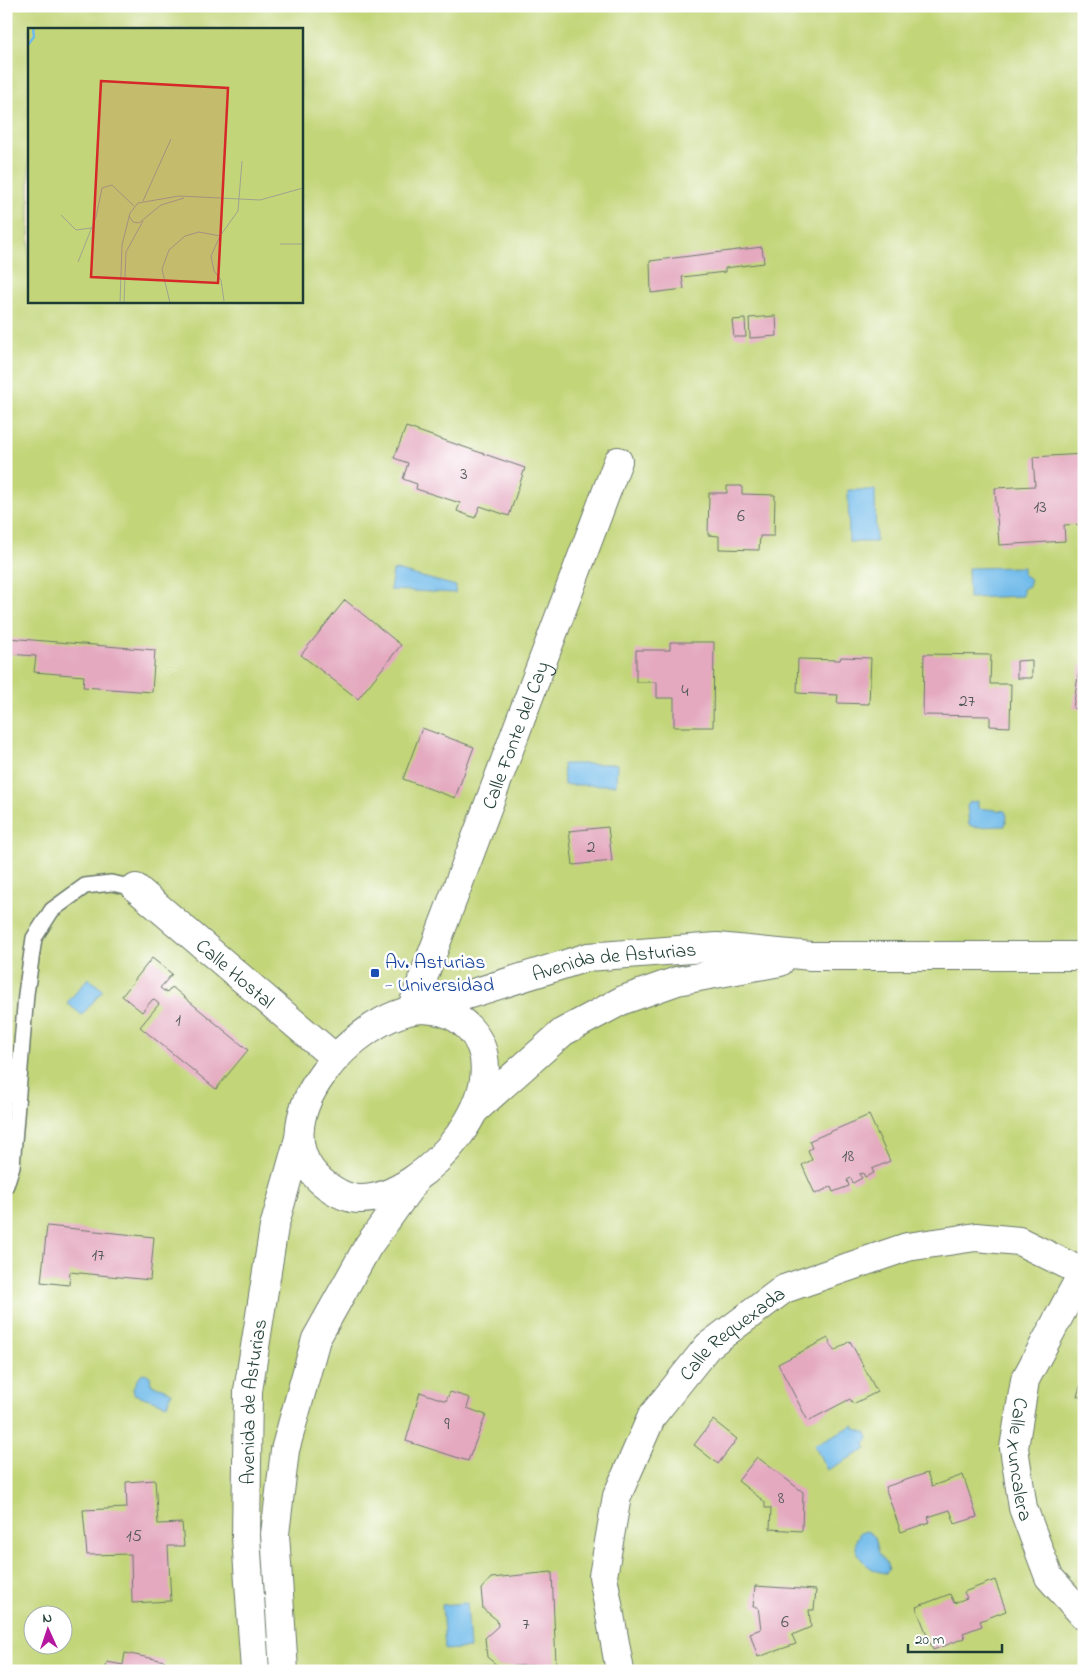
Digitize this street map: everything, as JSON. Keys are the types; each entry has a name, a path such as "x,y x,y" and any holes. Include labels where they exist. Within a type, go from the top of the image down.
{"street":[{"name":"Calle Fonte del Cay","path":"417,1009 618,461"},
{"name":"Calle Hostal","path":"136,888 335,1058"},
{"name":"Avenida de Asturias","path":"255,1671 246,1536 248,1391 274,1227 299,1138 301,1119 318,1079 335,1058 373,1026 393,1015 588,957 717,946 811,956 1084,956"},
{"name":"Avenida de Asturias","path":"475,1110 563,1032 623,1000 678,981 811,956"},
{"path":"299,1138 304,1158 313,1174 334,1191 359,1199 387,1194 418,1176 436,1162 461,1134 475,1110 484,1085 484,1067 481,1050 474,1034 459,1019 441,1010 417,1009"},
{"name":"Avenida de Asturias","path":"284,1671 275,1534 285,1450 316,1339 368,1246 418,1176"},
{"name":"Calle Requexada","path":"620,1671 603,1576 617,1496 652,1416 708,1346 784,1289 907,1247 976,1237 1018,1241 1083,1271"},
{"name":"Calle Xuncalera","path":"1083,1271 1025,1380 1014,1448 1022,1508 1049,1577 1084,1616"}],"lane":[{"path":"6,1185 12,1166 26,994 34,938 52,910 85,886 110,883 136,888"}],"green space":[{"path":"6,6 1084,6 1084,1671 6,1671"}],"water":[{"path":"848,490 875,490 876,542 849,542"},
{"path":"1023,567 1023,574 1031,580 1029,586 1023,589 1023,596 969,598 968,568"},
{"path":"396,570 456,586 455,593 390,590 393,571"},
{"path":"563,764 617,764 616,785 564,785"},
{"path":"978,801 978,808 1005,811 1007,816 1005,826 974,827 969,825 967,806 970,802"},
{"path":"88,978 103,990 82,1015 67,1003"},
{"path":"145,1373 150,1376 151,1384 172,1392 167,1405 134,1394 133,1388 141,1374"},
{"path":"854,1425 856,1429 867,1433 868,1438 865,1445 867,1449 827,1470 814,1445"},
{"path":"867,1531 875,1537 879,1553 889,1570 886,1573 874,1570 864,1562 857,1552 856,1540 860,1533"},
{"path":"467,1603 470,1648 445,1650 442,1605"}],"building":[{"path":"762,247 764,263 725,268 725,272 682,277 684,289 651,293 650,261"},
{"path":"776,316 777,336 750,338 749,318"},
{"path":"745,319 746,337 734,337 732,320"},
{"path":"406,427 525,468 509,516 480,506 475,518 457,511 460,503 416,489 417,484 403,479 408,463 394,458"},
{"path":"1084,454 1084,524 1064,525 1065,541 999,545 995,488 1035,486 1033,457"},
{"path":"727,486 742,486 742,494 775,495 774,536 760,536 759,550 719,549 719,536 708,535 709,493 727,493"},
{"path":"345,600 401,645 358,699 301,655"},
{"path":"8,638 155,650 152,692 83,687 84,676 34,672 36,656 7,654"},
{"path":"670,642 714,642 713,727 674,727 674,698 657,698 657,682 636,682 636,650 670,650"},
{"path":"924,654 991,655 990,684 1011,684 1010,727 990,726 990,716 923,715"},
{"path":"841,657 871,658 869,704 837,703 838,695 797,693 798,659 840,660"},
{"path":"1032,660 1032,678 1017,678 1017,661"},
{"path":"1080,664 1084,665 1084,710 1073,708"},
{"path":"422,728 474,747 455,798 403,779"},
{"path":"608,827 612,861 573,865 569,831"},
{"path":"152,958 172,974 160,988 167,993 172,987 248,1050 216,1089 140,1027 159,1004 153,999 142,1012 122,996"},
{"path":"869,1115 890,1161 872,1169 874,1173 865,1177 863,1173 859,1174 862,1178 853,1183 851,1178 847,1180 849,1186 833,1192 831,1187 815,1194 802,1165 812,1160 808,1150 812,1148 809,1141"},
{"path":"47,1226 154,1237 150,1280 70,1272 69,1285 41,1282"},
{"path":"828,1338 834,1351 850,1341 877,1392 853,1404 850,1399 808,1421 778,1364"},
{"path":"1084,1378 1084,1398 1077,1396"},
{"path":"420,1392 446,1401 450,1392 470,1398 467,1408 486,1415 468,1461 406,1441"},
{"path":"713,1420 737,1439 718,1464 694,1445"},
{"path":"757,1457 803,1492 802,1531 770,1529 771,1508 765,1508 765,1502 738,1481"},
{"path":"927,1473 932,1486 963,1475 977,1517 955,1524 950,1510 928,1517 930,1522 901,1532 885,1487"},
{"path":"155,1480 158,1524 182,1523 184,1546 168,1546 171,1601 132,1603 131,1554 87,1555 83,1510 127,1508 126,1482"},
{"path":"552,1572 556,1664 499,1667 487,1657 485,1638 498,1626 497,1620 483,1609 481,1589 491,1578"},
{"path":"995,1580 1006,1611 980,1621 982,1626 963,1633 965,1638 933,1650 916,1607 950,1594 954,1603 967,1598 964,1592"},
{"path":"755,1586 816,1590 814,1610 809,1610 811,1627 792,1635 796,1644 758,1657 750,1633 761,1629 758,1607 753,1607"},
{"path":"125,1653 165,1661 163,1671 105,1671 107,1662 123,1665"}],"place":[{"name":"Av. Asturias - Universidad","path":"375,973"}]}
